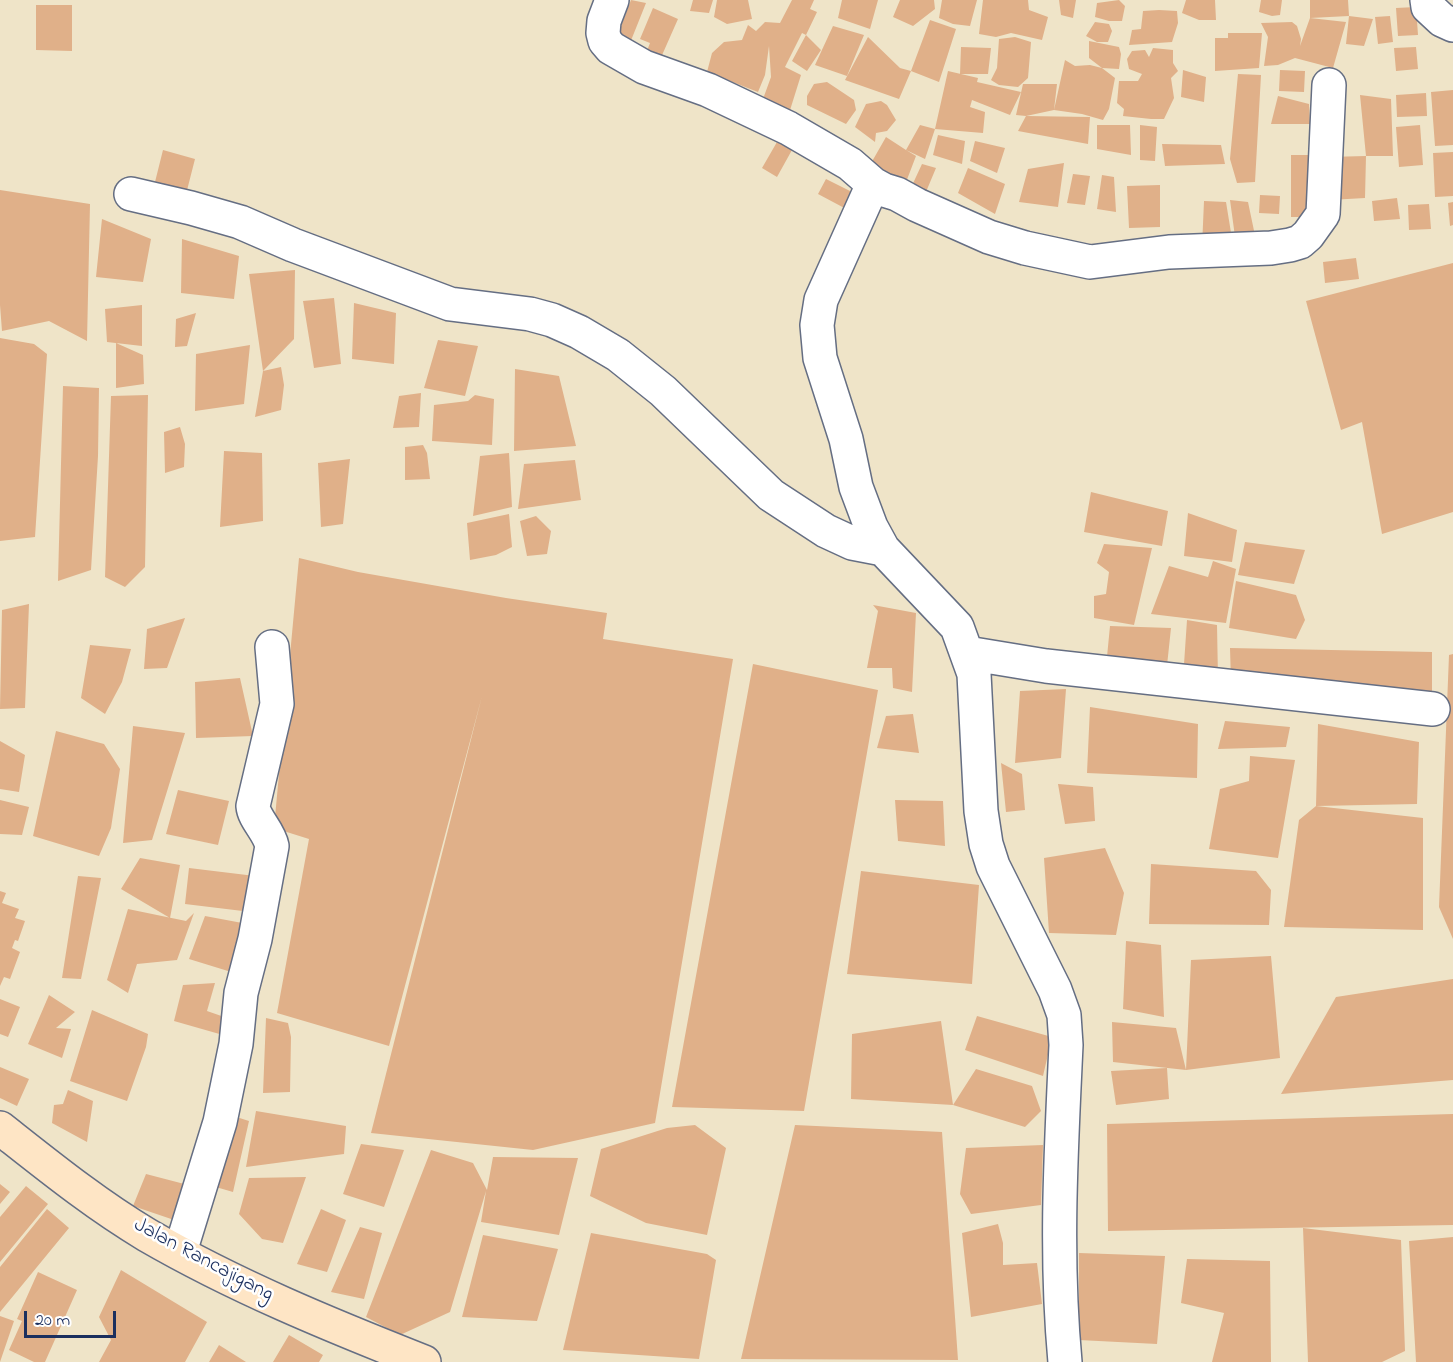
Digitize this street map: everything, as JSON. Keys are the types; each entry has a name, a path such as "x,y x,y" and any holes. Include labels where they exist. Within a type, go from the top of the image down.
{"main road":[{"name":"Jalan Rancajigang","path":"0,1128 94,1199 147,1234 214,1271 291,1307 424,1362"}],"street":[{"path":"612,0 604,21 604,41 611,48 644,68 708,90 788,128 850,164 873,184 884,190 989,237 1025,248 1090,262 1169,252 1290,245 1300,242 1323,214 1329,85"},
{"path":"1427,0 1428,7 1442,20 1453,25"},
{"path":"873,184 821,300 817,314 820,358 846,439 856,487 871,527 883,549 957,627 967,653 974,674 981,811 986,844 993,866 1038,953 1064,1015 1066,1045 1058,1241 1065,1362"},
{"path":"131,194 240,222 293,245 450,304 530,314 552,320 618,355 663,391 771,495 826,531 852,543 883,549"},
{"path":"180,1252 220,1122 236,1044 242,993 255,939 272,846 253,806 277,704 272,647"},
{"path":"967,653 1056,667 1433,709"}],"building":[{"path":"631,0 646,3 628,48 615,42"},
{"path":"693,0 713,0 709,13 690,11"},
{"path":"717,0 748,0 752,19 727,24 714,17"},
{"path":"792,0 814,0 810,9 817,12 806,35 802,33 785,67 801,75 786,123 763,99 771,77 769,46 765,75 758,92 707,72 712,53 724,42 742,40 748,25 756,31 765,22 780,23"},
{"path":"842,0 878,0 870,29 838,18"},
{"path":"900,0 934,0 935,9 913,26 893,17"},
{"path":"942,0 977,0 970,26 953,24 939,18"},
{"path":"983,0 1028,0 1029,10 1048,17 1042,40 1011,33 996,37 979,34"},
{"path":"1059,0 1076,0 1073,18 1061,15"},
{"path":"1119,0 1125,6 1122,21 1109,21 1095,17 1097,3"},
{"path":"1186,0 1215,0 1216,20 1199,20 1182,13"},
{"path":"1261,0 1282,0 1280,15 1272,16 1259,12"},
{"path":"1310,0 1348,0 1349,16 1310,18"},
{"path":"36,5 72,5 72,51 36,50"},
{"path":"1416,7 1418,35 1398,36 1396,8"},
{"path":"653,8 678,19 659,62 645,56 650,43 640,39"},
{"path":"1143,11 1177,11 1178,23 1172,42 1129,45 1132,30 1141,29"},
{"path":"1349,16 1373,19 1364,46 1346,44"},
{"path":"1390,16 1393,42 1378,44 1375,17"},
{"path":"1310,18 1346,22 1333,68 1295,58 1278,65 1264,66 1268,37 1261,23 1292,22 1297,26 1301,39 1300,46"},
{"path":"930,20 956,29 939,82 911,71"},
{"path":"1095,22 1109,24 1112,31 1108,42 1097,42 1086,36"},
{"path":"833,26 864,35 847,76 815,65"},
{"path":"1228,33 1262,33 1259,68 1215,71 1215,38 1228,38"},
{"path":"806,35 821,50 807,71 792,61"},
{"path":"868,37 900,68 911,71 899,99 845,80"},
{"path":"1015,37 1031,42 1028,78 1018,87 999,85 991,80 997,68 999,39"},
{"path":"1089,41 1119,47 1121,54 1119,69 1102,68 1089,58"},
{"path":"961,47 991,48 988,74 960,74"},
{"path":"1416,47 1418,69 1396,71 1394,48"},
{"path":"1153,48 1173,50 1173,63 1178,71 1171,78 1174,98 1164,119 1123,116 1124,109 1117,103 1119,81 1138,81 1142,74 1129,69 1127,59 1132,51 1145,50 1149,57"},
{"path":"1065,60 1075,66 1090,65 1102,68 1115,78 1109,109 1103,120 1054,110"},
{"path":"1183,70 1206,77 1204,102 1181,97"},
{"path":"1280,70 1305,71 1304,92 1279,91"},
{"path":"948,71 978,78 977,82 1021,92 1010,115 972,100 970,107 985,112 983,133 935,129"},
{"path":"1238,74 1261,75 1255,182 1237,183 1230,159"},
{"path":"827,82 854,100 856,110 846,124 807,105 807,96 814,84"},
{"path":"1023,84 1057,84 1054,110 1026,116 1016,115"},
{"path":"1453,90 1453,145 1435,146 1431,92"},
{"path":"1426,93 1427,116 1397,117 1396,95"},
{"path":"1360,95 1391,99 1393,156 1366,156"},
{"path":"1278,96 1309,104 1310,124 1271,124"},
{"path":"881,101 887,105 896,120 887,131 876,133 875,142 855,127 866,104"},
{"path":"1026,116 1090,117 1088,144 1018,131"},
{"path":"920,125 935,129 925,159 906,150"},
{"path":"1097,125 1130,125 1131,155 1097,149"},
{"path":"1140,125 1157,127 1155,161 1140,160"},
{"path":"1420,125 1423,165 1399,167 1396,127"},
{"path":"938,135 965,141 962,164 933,155"},
{"path":"886,137 916,156 903,190 870,165"},
{"path":"975,141 1005,148 997,173 970,161"},
{"path":"777,142 792,150 777,177 762,168"},
{"path":"1162,144 1221,145 1225,164 1165,166"},
{"path":"163,150 195,159 184,202 152,194"},
{"path":"1453,152 1453,196 1435,197 1433,153"},
{"path":"1291,155 1318,155 1318,217 1291,217"},
{"path":"1366,156 1365,198 1330,200 1328,157"},
{"path":"1064,163 1058,207 1019,202 1028,169"},
{"path":"922,164 936,168 923,199 909,192"},
{"path":"968,168 1005,184 995,214 958,193"},
{"path":"1073,174 1090,176 1085,205 1067,203"},
{"path":"1102,175 1114,177 1116,212 1097,209"},
{"path":"826,179 858,195 850,211 818,194"},
{"path":"1160,185 1160,227 1129,228 1127,186"},
{"path":"0,190 90,204 87,341 49,321 2,331"},
{"path":"1260,195 1280,196 1279,214 1259,213"},
{"path":"1397,198 1400,219 1374,221 1372,201"},
{"path":"1230,200 1248,202 1257,245 1236,244"},
{"path":"1204,201 1226,202 1233,245 1202,247"},
{"path":"1453,202 1453,225 1450,226 1448,203"},
{"path":"1429,204 1431,229 1409,230 1408,205"},
{"path":"102,219 151,239 143,282 96,277"},
{"path":"182,239 239,256 234,299 181,293"},
{"path":"1356,258 1359,279 1325,283 1323,262"},
{"path":"1453,263 1453,512 1382,534 1362,422 1341,430 1306,301"},
{"path":"295,270 294,339 263,371 249,274"},
{"path":"334,298 341,364 314,368 303,301"},
{"path":"354,303 396,313 394,364 352,359"},
{"path":"142,305 142,346 107,342 105,309"},
{"path":"196,313 187,346 175,347 176,319"},
{"path":"0,338 34,344 47,354 35,537 0,541"},
{"path":"438,340 478,346 465,396 424,388"},
{"path":"116,343 143,355 144,384 116,388"},
{"path":"250,345 244,404 195,411 196,354"},
{"path":"281,367 284,385 281,410 255,417 263,371"},
{"path":"515,369 559,376 576,446 514,451"},
{"path":"63,386 99,388 98,456 91,570 58,581"},
{"path":"421,393 419,427 393,428 399,396"},
{"path":"148,395 145,567 125,587 105,577 111,396"},
{"path":"475,395 494,399 492,445 432,441 434,405 468,401"},
{"path":"180,427 185,444 184,467 165,473 164,432"},
{"path":"423,445 427,453 430,479 405,480 405,447"},
{"path":"224,451 262,453 263,521 220,527"},
{"path":"509,453 512,507 473,516 480,456"},
{"path":"350,459 343,524 321,527 318,463"},
{"path":"575,460 581,500 518,509 524,464"},
{"path":"1091,492 1168,511 1162,546 1084,532"},
{"path":"1188,513 1237,530 1232,562 1184,556"},
{"path":"509,514 512,547 496,555 470,560 467,523"},
{"path":"536,516 551,531 547,554 527,556 520,521"},
{"path":"1245,542 1305,550 1294,584 1238,575"},
{"path":"1104,544 1152,548 1134,625 1094,618 1094,596 1106,594 1109,572 1097,563"},
{"path":"299,558 358,572 607,613 603,639 733,659 655,1123 533,1150 371,1133 482,696 389,1046 277,1013 309,839 274,828"},
{"path":"1213,561 1236,569 1226,623 1151,614 1169,566 1208,577"},
{"path":"1236,581 1296,595 1305,620 1296,639 1229,628"},
{"path":"29,604 25,708 0,709 2,610"},
{"path":"873,605 916,613 912,692 893,688 892,668 867,668 878,611"},
{"path":"185,618 167,668 144,669 147,629"},
{"path":"1187,620 1217,625 1218,679 1183,679"},
{"path":"1110,626 1171,628 1166,675 1106,667"},
{"path":"90,645 131,649 122,682 105,714 81,698"},
{"path":"1230,648 1432,652 1432,704 1231,681"},
{"path":"1453,654 1453,939 1439,907 1449,655"},
{"path":"753,664 878,690 804,1111 672,1107"},
{"path":"240,678 253,736 196,738 195,682"},
{"path":"1066,689 1061,758 1015,763 1020,691"},
{"path":"1090,707 1198,724 1197,778 1087,773"},
{"path":"913,714 919,753 877,748 886,716"},
{"path":"1225,721 1290,727 1286,747 1218,749"},
{"path":"1318,724 1419,742 1417,804 1316,806"},
{"path":"133,726 185,733 152,840 123,843"},
{"path":"56,731 104,744 120,769 111,828 99,856 33,836"},
{"path":"0,741 25,755 19,792 0,789"},
{"path":"1250,756 1295,760 1278,858 1209,849 1220,789 1249,781"},
{"path":"1001,763 1022,774 1025,810 1006,812"},
{"path":"1058,784 1093,787 1095,821 1065,824"},
{"path":"178,790 229,801 218,845 166,834"},
{"path":"0,800 29,807 22,835 0,834"},
{"path":"895,800 943,801 945,846 898,841"},
{"path":"1316,806 1423,818 1423,930 1284,927 1299,820"},
{"path":"1105,848 1124,893 1116,935 1049,933 1044,858"},
{"path":"140,858 180,865 170,918 121,889"},
{"path":"1151,864 1256,871 1271,890 1269,925 1149,924"},
{"path":"189,868 255,876 251,912 185,904"},
{"path":"861,871 979,885 972,984 847,974"},
{"path":"78,876 101,878 81,979 62,978"},
{"path":"0,891 6,893 2,903 19,909 15,918 25,921 18,941 15,940 12,948 20,952 10,979 4,977 0,986"},
{"path":"128,909 186,921 194,913 177,960 137,964 128,993 107,980"},
{"path":"205,916 253,925 241,975 189,959"},
{"path":"1126,941 1161,945 1164,1017 1123,1009"},
{"path":"1271,956 1280,1058 1186,1070 1191,960"},
{"path":"1453,979 1453,1080 1281,1094 1336,997"},
{"path":"215,983 207,1011 230,1019 230,1037 174,1021 183,985"},
{"path":"49,995 75,1012 56,1028 71,1029 62,1058 28,1044"},
{"path":"0,999 20,1007 8,1037 0,1034"},
{"path":"92,1010 148,1034 146,1047 127,1101 70,1081"},
{"path":"977,1016 1052,1037 1043,1076 965,1050"},
{"path":"266,1018 288,1023 291,1037 290,1092 263,1093"},
{"path":"941,1021 953,1105 851,1099 852,1034"},
{"path":"1112,1022 1176,1028 1186,1070 1113,1062"},
{"path":"0,1067 29,1079 17,1106 0,1098"},
{"path":"1167,1068 1169,1099 1116,1105 1111,1071"},
{"path":"976,1069 1032,1086 1041,1111 1025,1127 953,1105"},
{"path":"68,1090 93,1101 87,1142 52,1123 54,1105 63,1104"},
{"path":"256,1111 346,1126 344,1154 246,1167"},
{"path":"227,1114 249,1121 233,1192 209,1185"},
{"path":"1453,1114 1453,1225 1108,1231 1107,1124"},
{"path":"695,1125 726,1148 707,1235 646,1223 590,1196 601,1149 667,1128"},
{"path":"795,1125 942,1132 958,1360 741,1359"},
{"path":"361,1144 404,1150 384,1207 343,1194"},
{"path":"1043,1145 1041,1205 971,1214 960,1194 966,1148"},
{"path":"431,1150 473,1163 487,1190 493,1157 578,1158 559,1235 481,1222 486,1191 450,1312 400,1335 366,1317"},
{"path":"146,1174 192,1186 180,1222 133,1206"},
{"path":"306,1177 283,1243 262,1239 239,1214 249,1178"},
{"path":"0,1184 10,1192 0,1204"},
{"path":"26,1186 48,1204 0,1262 0,1217"},
{"path":"47,1209 69,1228 0,1312 0,1267"},
{"path":"321,1209 346,1220 327,1272 297,1264"},
{"path":"998,1224 1003,1243 1003,1265 1037,1263 1042,1304 971,1317 962,1233"},
{"path":"360,1227 382,1233 364,1299 331,1292"},
{"path":"1303,1228 1401,1240 1405,1351 1382,1362 1308,1362"},
{"path":"591,1233 707,1254 716,1260 699,1359 563,1350"},
{"path":"483,1235 558,1249 537,1321 462,1317"},
{"path":"1453,1237 1453,1362 1416,1362 1409,1241"},
{"path":"1079,1253 1165,1256 1157,1344 1079,1340"},
{"path":"1187,1259 1270,1261 1271,1362 1212,1362 1224,1313 1181,1303"},
{"path":"121,1270 207,1322 185,1362 99,1362 111,1340 99,1317"},
{"path":"38,1272 77,1290 45,1362 34,1362 9,1350 22,1321 17,1319"},
{"path":"0,1316 14,1321 0,1362"},
{"path":"289,1335 323,1355 319,1362 273,1362"},
{"path":"219,1345 246,1362 209,1362"}]}
